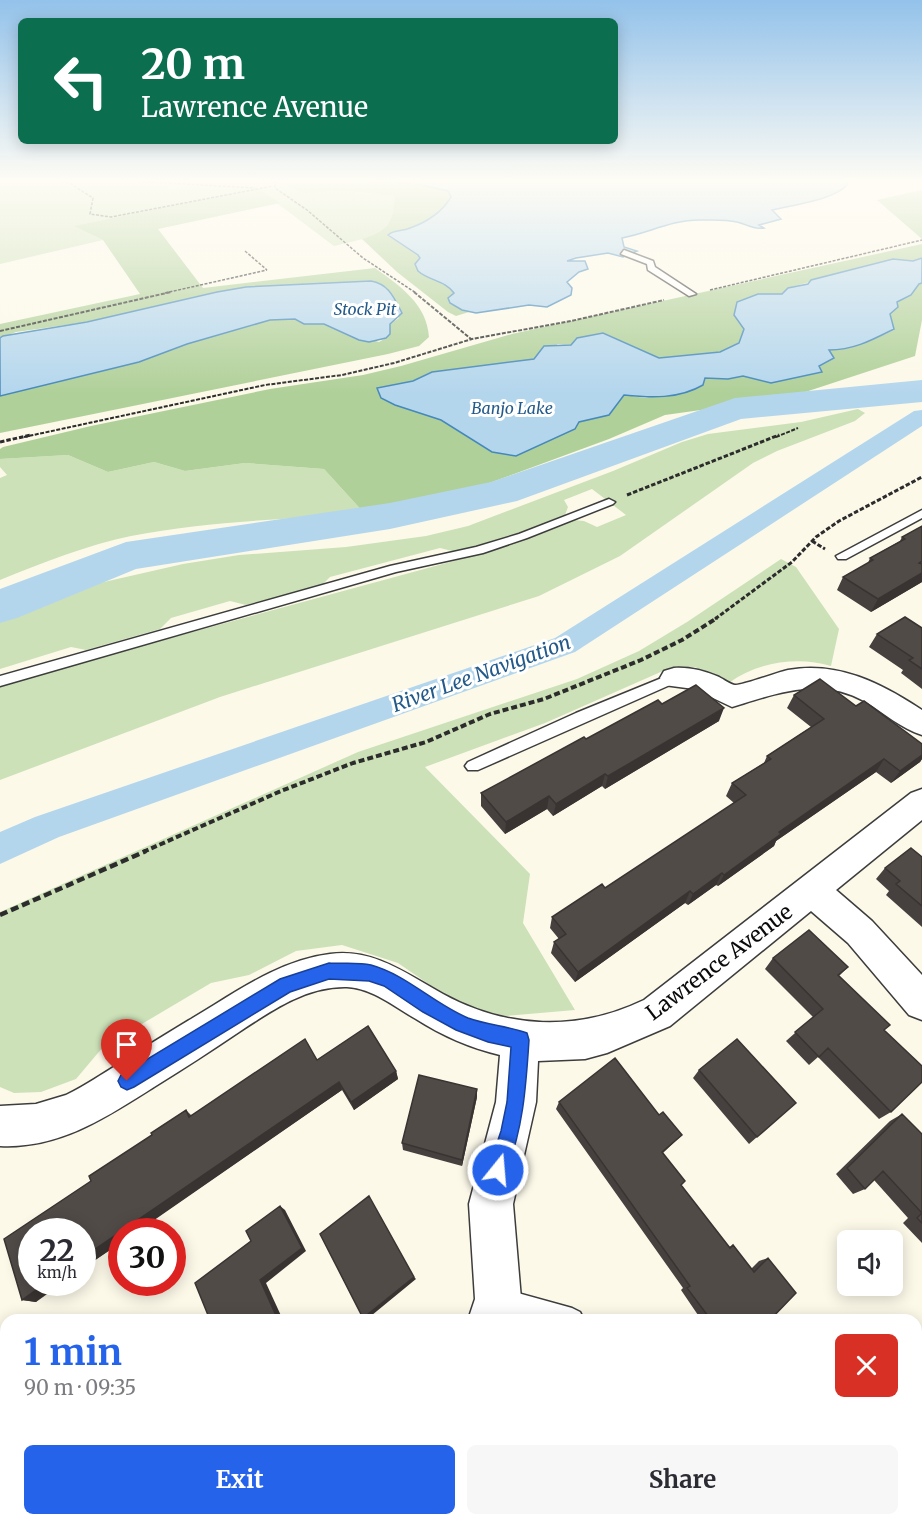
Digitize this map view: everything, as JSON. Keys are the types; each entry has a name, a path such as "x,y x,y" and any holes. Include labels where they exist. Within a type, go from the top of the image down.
{"street":[{"path":"674,678 685,676 701,680 732,697 791,678 830,678 870,690 922,724"},
{"name":"Lawrence Avenue","path":"0,1126 27,1127 70,1114 91,1104 285,985 329,971 369,973 390,981 462,1024 488,1034 548,1043 580,1041 606,1035 657,1013 922,802"},
{"path":"812,891 860,932 922,1002"},
{"path":"494,1310 491,1204 516,1102 520,1040"}],"lane":[{"path":"624,252 650,263 651,268 692,294"},
{"path":"0,681 394,569 479,550 523,536 609,502"},
{"path":"842,556 922,513"},
{"path":"473,766 674,678"},
{"path":"494,1310 525,1314"}],"path":[{"path":"0,331 267,270 245,251"},
{"path":"355,251 411,289 472,339"},
{"path":"0,442 265,385 352,373 394,363 472,339 571,321 874,251"},
{"path":"609,502 798,428"},
{"path":"0,915 281,791 354,763 426,742 490,714 544,699 641,660 682,640 720,616 792,562 816,537 839,521 922,477"}],"green space":[{"path":"0,251 55,251 0,264"},
{"path":"111,251 175,251 203,288 375,268 403,289 418,305 427,325 429,337 419,346 388,354 0,433 0,396 139,362 187,344 270,320 295,319 304,324 324,324 379,342 389,333 390,324 399,318 371,281 246,287 87,322 16,332 0,338 0,324 140,294"},
{"path":"375,251 412,251 420,258 416,264 418,271 437,279 452,290 462,310 469,312 456,316 448,312 397,272"},
{"path":"889,251 922,251 922,258 913,261 893,259 788,288 782,294 758,294 739,344 720,352 659,358 603,333 571,345 558,344 534,359 432,372 413,381 378,388 395,405 441,420 492,452 579,422 609,415 624,395 646,398 704,378 728,379 743,376 771,383 822,371 818,366 828,350 854,346 894,330 890,314 898,307 897,302 911,295 922,283 922,320 915,356 787,398 665,415 609,439 423,505 365,514 324,469 245,463 185,471 154,462 108,472 68,455 0,459 0,449 3,447 91,426 270,389 363,375 512,334"},
{"path":"858,409 865,413 855,421 777,451 753,463 620,556 539,596 220,697 0,780 0,687 126,650 472,556 574,520 584,521 597,527 626,515 592,489 564,500 568,507 565,515 519,533 456,552 440,548 330,577 322,585 246,605 230,601 171,618 160,629 86,650 71,647 0,669 0,619 39,601 82,587 183,564 239,555 346,547 426,536 468,526 682,442 708,434 801,422"},
{"path":"68,455 108,472 154,462 185,471 245,463 324,469 365,514 218,524 131,536 81,549 0,580 0,478 7,475 0,467 0,459"},
{"path":"781,559 796,567 839,629 831,666 805,661 778,663 752,670 729,683 695,667 672,667 545,723 425,767 530,874 523,923 575,1010 506,1016 459,1005 398,963 342,945 296,951 249,975 211,983 103,1047 76,1079 41,1092 14,1093 0,1087 0,912 358,752 577,679 639,651"}],"water":[{"path":"412,251 637,251 623,257 608,253 567,261 585,261 588,269 579,272 567,282 572,288 571,295 547,307 529,305 476,313 462,310 450,303 448,298 454,293 450,289 418,271 415,264 420,258"},
{"name":"Banjo Lake","path":"922,258 922,283 911,295 897,302 898,307 890,314 894,329 855,346 829,350 834,358 819,366 822,372 771,383 743,376 728,379 705,378 703,385 675,395 655,397 624,395 609,415 579,422 575,429 516,456 492,452 441,420 395,405 381,398 377,388 413,381 432,372 534,359 544,346 571,345 577,338 603,333 659,358 720,352 739,343 744,329 734,315 737,302 758,294 782,294 788,288 808,284 811,280 893,259 913,261"},
{"name":"Stock Pit","path":"371,281 387,288 402,313 390,324 390,334 386,338 369,342 359,340 324,324 304,324 295,319 270,320 187,344 139,362 0,396 0,338 3,336 87,322 246,287"}],"building":[{"path":"922,526 922,561 919,563 922,564 922,573 878,599 843,577 873,560 870,558 905,539 902,537"},
{"path":"905,617 922,628 922,669 909,660 913,658 877,634"},
{"path":"820,679 856,706 864,701 922,744 922,755 900,771 884,759 779,832 781,834 724,875 722,873 693,894 690,891 578,972 554,942 566,934 552,917 602,884 605,888 746,795 732,783 771,759 767,756 824,719 794,695"},
{"path":"696,685 724,708 556,804 549,796 506,822 481,793 584,737 586,739 658,700 662,704"},
{"path":"911,848 922,857 922,906 896,884 900,881 885,868"},
{"path":"809,930 848,967 838,975 890,1025 884,1030 922,1066 922,1082 891,1112 828,1048 819,1057 795,1032 823,1009 773,958"},
{"path":"368,1026 396,1071 351,1102 339,1082 140,1218 108,1218 108,1240 96,1248 96,1218 36,1218 91,1181 89,1176 152,1135 151,1133 186,1110 189,1117 305,1039 317,1060"},
{"path":"737,1039 796,1103 757,1137 699,1070"},
{"path":"615,1058 659,1115 663,1112 682,1135 662,1152 685,1181 681,1185 730,1248 733,1245 754,1272 768,1258 796,1293 776,1314 706,1314 687,1288 690,1286 559,1102"},
{"path":"419,1075 477,1089 462,1160 402,1143"},
{"path":"902,1114 922,1134 922,1213 883,1171 865,1189 847,1168"},
{"path":"369,1196 414,1277 368,1314 361,1314 320,1234"},
{"path":"280,1206 302,1248 260,1280 275,1314 208,1314 195,1283 251,1241 246,1231"},
{"path":"922,1213 922,1223 917,1218"},
{"path":"18,1230 18,1286 4,1239"}],"waterway":[{"path":"0,607 126,556 390,516 502,492 735,409 922,391"},
{"name":"River Lee Navigation","path":"0,849 47,827 565,645 922,416"}],"route":[{"path":"127,1081 285,985 329,971 369,973 390,981 462,1024 488,1034 520,1040 516,1102 498,1170"}]}
